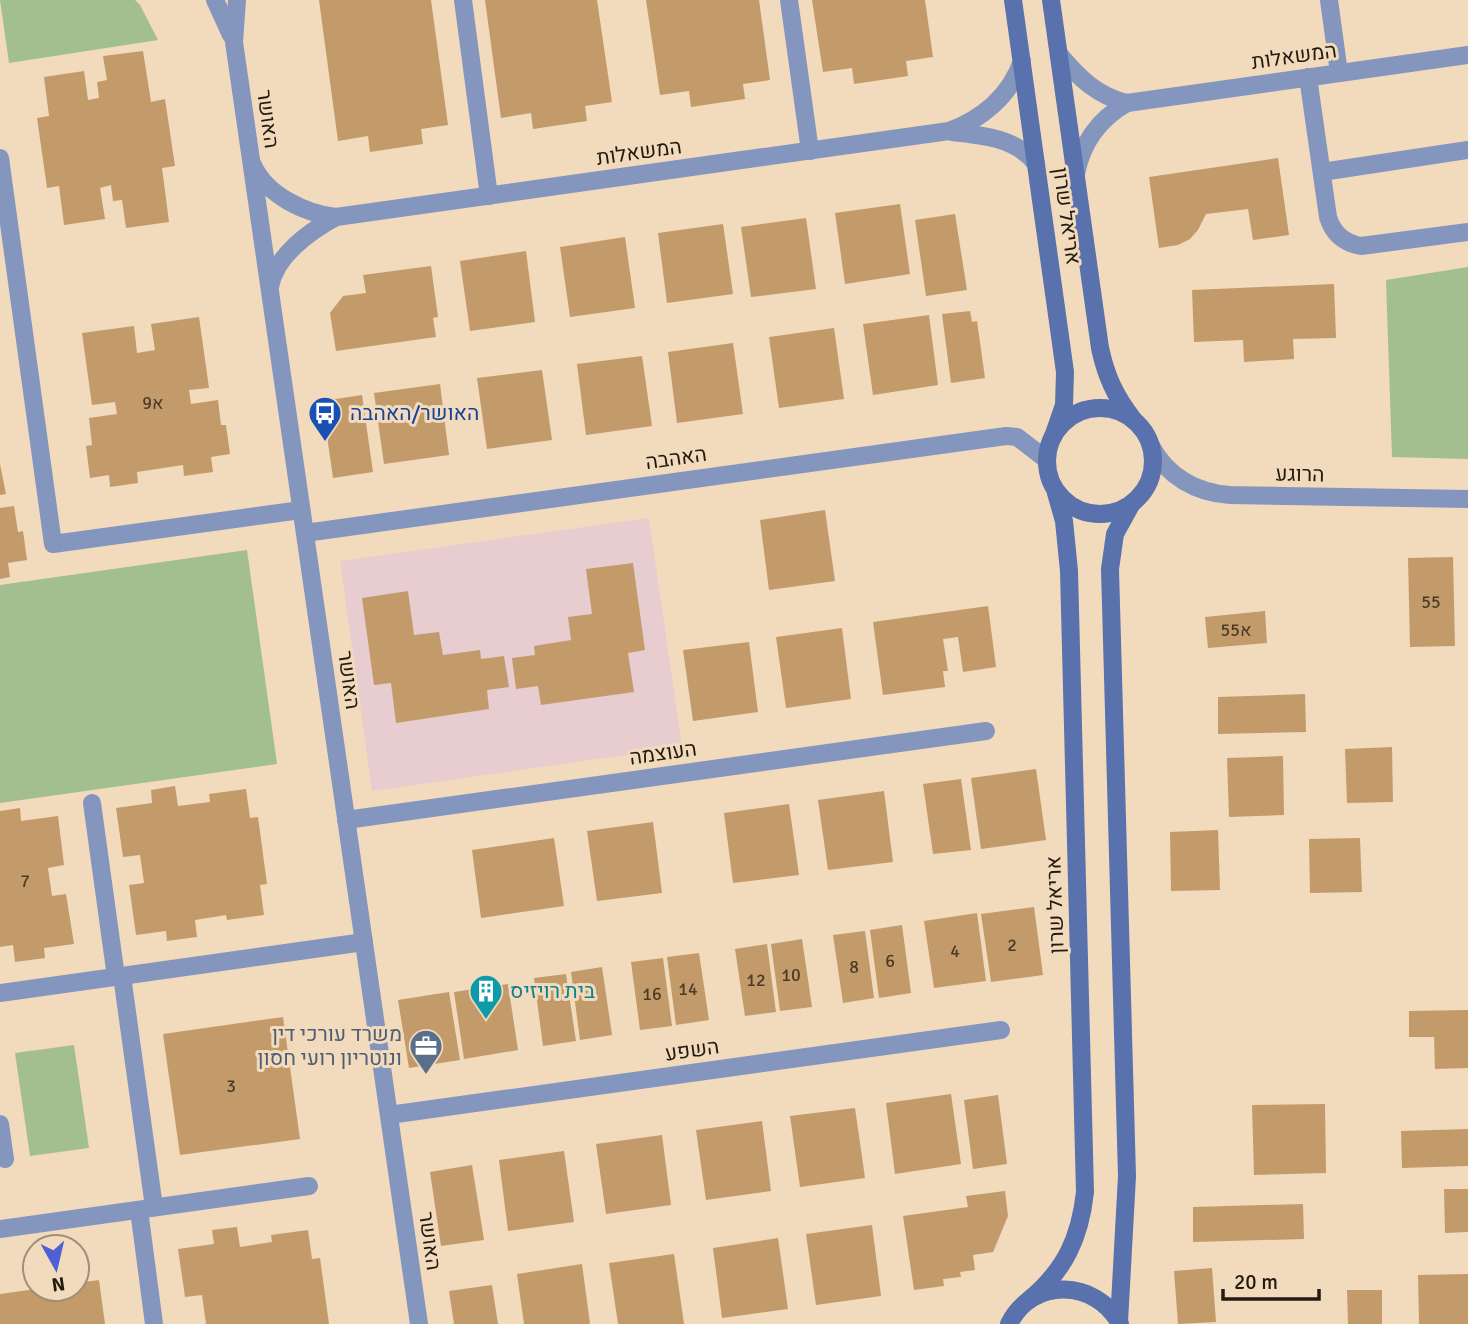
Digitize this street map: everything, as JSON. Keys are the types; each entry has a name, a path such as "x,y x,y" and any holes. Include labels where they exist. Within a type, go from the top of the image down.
{"street":[{"name":"האושר","path":"215,0 234,42"},
{"name":"האושר","path":"237,0 234,42 419,1324"},
{"path":"463,0 489,196"},
{"path":"789,0 810,151"},
{"name":"אריאל שרון","path":"1013,0 1066,381 1062,413 1053,437"},
{"name":"אריאל שרון","path":"1051,0 1103,361 1113,390 1132,419"},
{"path":"1329,0 1339,73"},
{"path":"1059,54 1077,76 1091,87 1112,99 1127,103"},
{"name":"המשאלות","path":"1127,103 1468,55"},
{"name":"המשאלות","path":"949,131 980,117 996,103 1008,88 1022,61"},
{"path":"1308,78 1329,222 1337,235 1351,244 1367,246 1468,232"},
{"path":"1076,176 1082,154 1095,129 1127,103"},
{"name":"המשאלות","path":"251,162 255,171 287,200 315,213 336,217 949,131 1007,142 1030,156 1036,164"},
{"path":"1322,172 1468,150"},
{"path":"0,157 53,544 301,510"},
{"name":"המשאלות","path":"270,290 276,271 294,248 309,234 336,217"},
{"path":"1119,1323 1126,1176 1110,569 1115,534 1131,505 1143,493 1151,479 1153,463 1151,446 1144,430 1132,419 1110,409 1084,411 1063,423 1053,437 1047,460 1049,477 1056,493 1068,504 1090,514 1116,512 1131,505"},
{"name":"האהבה","path":"305,533 1006,436 1017,437 1047,460"},
{"name":"הרוגע","path":"1151,446 1158,460 1178,478 1211,493 1242,496 1468,499"},
{"name":"אריאל שרון","path":"999,1324 1013,1318 1056,1274 1074,1242 1083,1205 1085,1178 1069,571 1064,521 1056,493"},
{"name":"העוצמה","path":"346,820 986,731"},
{"path":"92,803 119,976 146,1208 154,1324"},
{"path":"0,993 364,942"},
{"name":"השפע","path":"389,1115 1001,1030"},
{"path":"0,1124 5,1159"},
{"path":"0,1229 309,1185"},
{"path":"1029,1300 1056,1289 1075,1289 1101,1300 1119,1323"}],"shaded area":[{"path":"649,518 682,747 372,791 340,561"}],"green space":[{"path":"0,0 135,0 158,40 9,63"},
{"path":"1468,267 1468,459 1392,457 1386,280"},
{"path":"247,550 277,764 0,803 0,585"},
{"path":"74,1045 89,1148 30,1156 15,1053"}],"building":[{"path":"319,0 431,0 448,125 421,129 423,144 370,152 368,136 338,141"},
{"path":"485,0 597,0 612,102 585,106 587,121 533,129 531,113 501,118"},
{"path":"646,0 759,0 770,80 743,84 745,99 691,107 689,91 660,95"},
{"path":"812,0 925,0 933,57 906,61 908,76 854,84 852,68 823,72"},
{"path":"143,51 151,102 165,99 175,166 162,168 169,222 126,228 122,200 113,201 111,185 100,188 105,219 64,225 59,186 47,188 37,118 49,116 44,77 84,71 88,100 99,98 97,82 107,80 103,56"},
{"path":"1278,158 1289,235 1253,240 1248,209 1206,214 1190,239 1178,245 1159,248 1149,177"},
{"path":"900,204 910,274 845,284 835,213"},
{"path":"955,214 967,290 926,296 915,220"},
{"path":"806,218 816,289 751,297 741,227"},
{"path":"723,224 733,294 667,303 658,233"},
{"path":"625,237 635,308 570,317 560,247"},
{"path":"526,251 535,322 470,331 460,261"},
{"path":"431,266 438,317 433,318 436,337 336,351 330,313 343,296 366,293 363,275"},
{"path":"1334,284 1336,338 1293,339 1294,359 1244,362 1243,340 1194,342 1192,290"},
{"path":"970,311 972,322 977,321 985,378 951,383 942,314"},
{"path":"929,315 938,385 873,395 863,324"},
{"path":"199,317 209,388 189,390 191,404 218,400 221,425 226,425 230,454 211,457 213,472 184,476 183,465 137,472 138,483 110,487 109,475 90,478 86,446 92,445 89,418 117,414 115,402 92,405 82,333 134,326 137,353 155,350 151,324"},
{"path":"834,328 844,399 779,408 769,337"},
{"path":"733,343 743,414 677,423 668,352"},
{"path":"642,356 652,426 586,435 577,364"},
{"path":"542,370 552,440 487,449 477,378"},
{"path":"440,384 449,455 384,464 374,393"},
{"path":"362,395 373,472 333,478 322,401"},
{"path":"0,464 6,494 0,495"},
{"path":"14,506 18,532 23,531 27,560 8,563 10,577 0,579 0,508"},
{"path":"825,510 835,581 769,590 760,520"},
{"path":"1453,557 1455,646 1410,647 1408,558"},
{"path":"633,563 645,650 628,653 634,692 541,705 538,686 516,689 512,658 535,655 534,646 571,640 568,617 592,614 586,569"},
{"path":"408,591 414,635 439,632 443,655 480,650 481,659 504,656 509,687 487,690 489,709 396,723 391,683 374,685 362,598"},
{"path":"988,606 996,667 963,672 958,637 943,639 948,671 943,671 945,687 883,695 873,622"},
{"path":"1265,611 1267,643 1208,648 1205,617"},
{"path":"842,628 851,699 786,708 776,637"},
{"path":"749,642 758,712 693,721 683,650"},
{"path":"1305,694 1306,732 1218,734 1218,697"},
{"path":"1392,747 1393,802 1347,803 1345,749"},
{"path":"1283,756 1284,815 1229,817 1227,758"},
{"path":"1036,769 1046,840 981,849 971,778"},
{"path":"961,779 971,850 933,854 923,784"},
{"path":"175,786 178,806 210,802 209,794 246,789 250,818 258,817 267,884 260,885 264,915 227,920 226,915 195,920 197,937 167,941 166,931 136,935 129,885 144,883 140,855 123,857 116,808 152,803 151,790"},
{"path":"884,791 893,862 828,870 818,800"},
{"path":"789,804 799,875 733,883 724,813"},
{"path":"20,808 21,821 58,816 64,865 48,868 52,896 66,894 74,944 44,948 45,958 15,962 13,945 0,947 0,811"},
{"path":"653,822 662,893 597,901 587,831"},
{"path":"1218,830 1220,890 1171,891 1170,832"},
{"path":"554,838 564,906 481,918 472,850"},
{"path":"1360,838 1362,892 1310,893 1309,839"},
{"path":"1034,907 1043,975 991,982 981,914"},
{"path":"977,913 986,981 934,988 924,921"},
{"path":"902,925 911,993 879,998 870,930"},
{"path":"865,931 874,998 843,1003 833,935"},
{"path":"802,939 812,1007 780,1011 771,944"},
{"path":"767,944 776,1012 745,1016 735,949"},
{"path":"699,953 709,1020 676,1025 667,957"},
{"path":"663,958 672,1026 640,1030 631,962"},
{"path":"602,967 612,1035 580,1040 571,972"},
{"path":"566,974 576,1041 543,1046 534,978"},
{"name":"בית רויזיס","path":"508,984 518,1050 464,1059 454,992"},
{"path":"449,992 460,1060 409,1068 398,1000"},
{"path":"1468,1010 1468,1068 1435,1069 1434,1037 1409,1037 1409,1011"},
{"path":"283,1017 300,1139 180,1155 163,1034"},
{"path":"951,1094 961,1164 895,1174 886,1103"},
{"path":"998,1095 1007,1164 973,1169 964,1100"},
{"path":"1325,1104 1326,1173 1254,1175 1252,1105"},
{"path":"855,1108 865,1178 800,1187 790,1116"},
{"path":"762,1121 771,1191 706,1200 696,1130"},
{"path":"1468,1129 1468,1166 1402,1168 1401,1131"},
{"path":"662,1135 671,1205 606,1214 596,1144"},
{"path":"564,1151 574,1222 508,1231 499,1160"},
{"path":"472,1165 484,1240 441,1246 430,1172"},
{"path":"1444,1189 1468,1189 1468,1232 1445,1233"},
{"path":"1005,1191 1008,1216 993,1252 973,1255 975,1270 960,1272 961,1277 943,1279 944,1286 914,1290 903,1216 968,1207 966,1196"},
{"path":"1303,1204 1304,1239 1193,1242 1193,1207"},
{"path":"872,1225 881,1296 816,1305 806,1234"},
{"path":"237,1227 240,1247 272,1242 271,1235 308,1230 312,1259 320,1258 329,1324 206,1324 202,1295 185,1297 178,1249 214,1244 212,1230"},
{"path":"778,1238 788,1309 722,1318 713,1248"},
{"path":"674,1254 684,1324 618,1324 609,1263"},
{"path":"582,1264 590,1324 524,1324 517,1274"},
{"path":"1212,1268 1216,1322 1178,1324 1174,1271"},
{"path":"1468,1274 1468,1324 1419,1324 1418,1275"},
{"path":"99,1280 105,1324 0,1324 0,1294 21,1291 21,1303 91,1303 91,1281"},
{"path":"492,1285 498,1324 454,1324 449,1291"},
{"path":"1347,1290 1382,1290 1382,1324 1348,1324"}],"place":[{"name":"האושר/האהבה","path":"325,443"},
{"name":"בית רויזיס","path":"486,1021"},
{"name":"משרד עורכי דין ונוטריון רועי חסון","path":"426,1076"}]}
